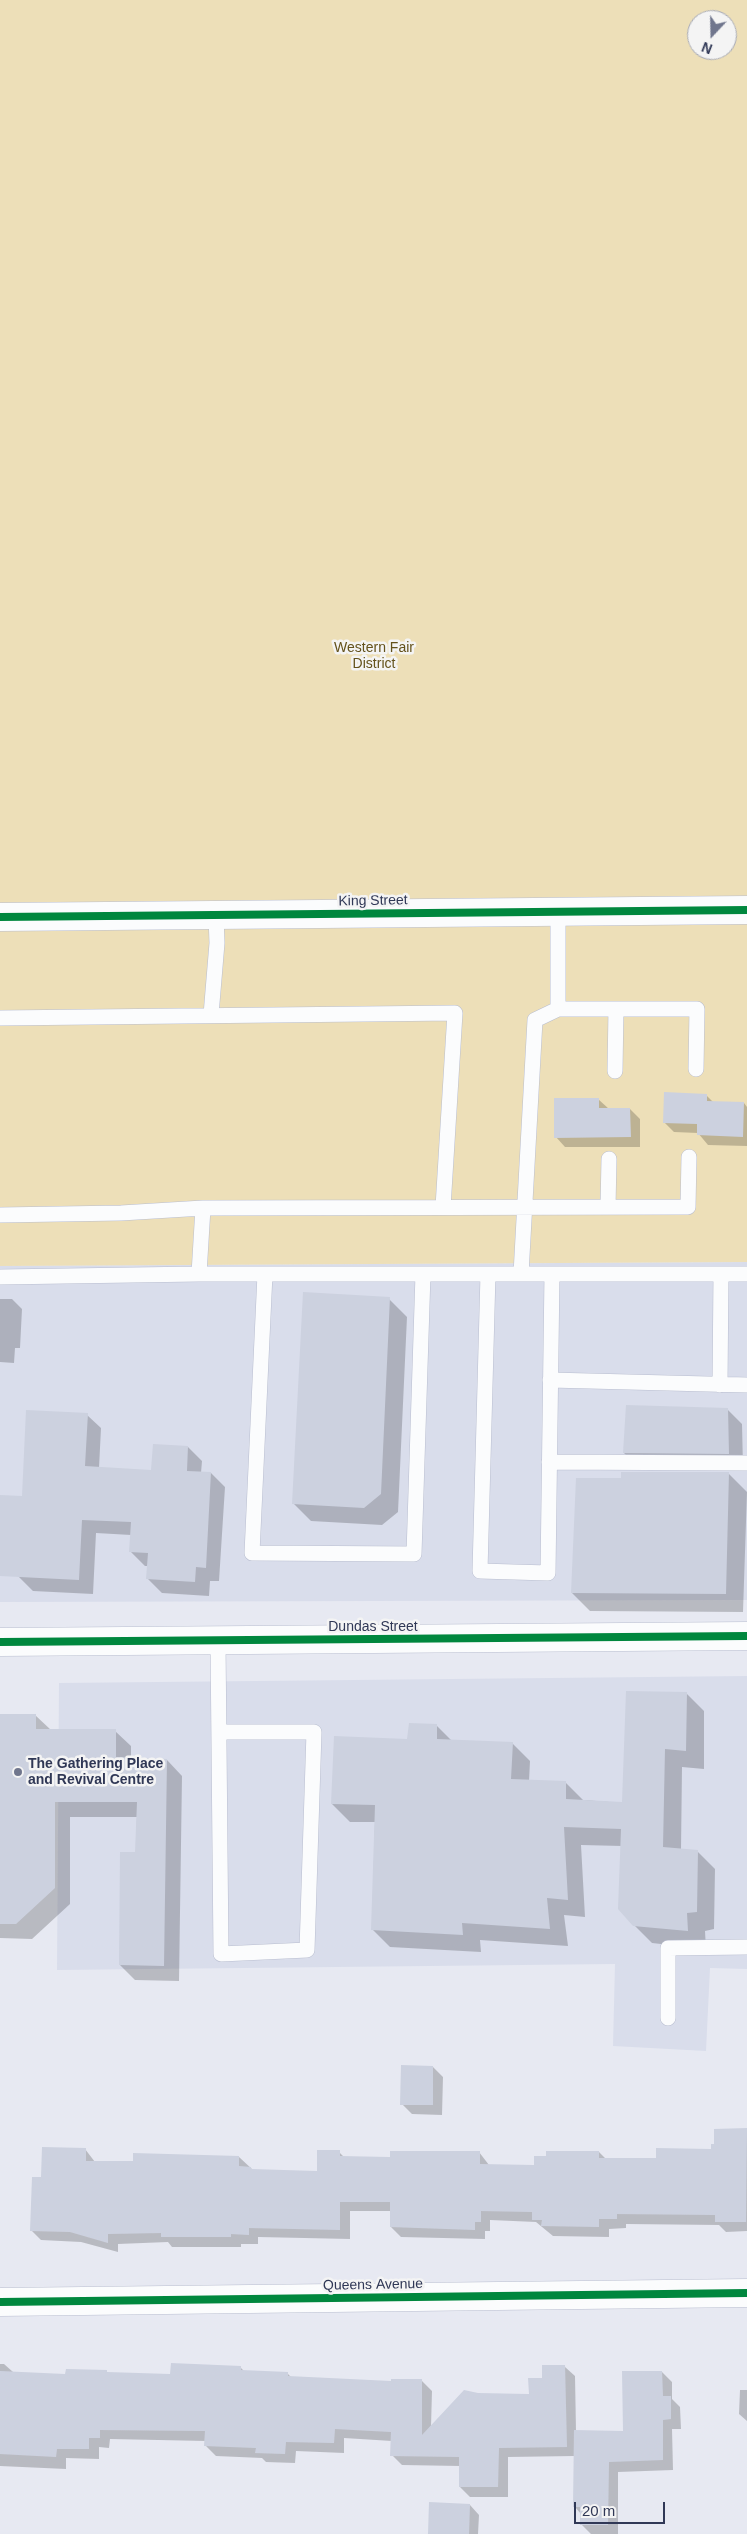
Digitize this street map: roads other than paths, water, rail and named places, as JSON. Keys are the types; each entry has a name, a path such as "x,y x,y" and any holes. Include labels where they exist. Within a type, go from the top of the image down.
{"street":[{"name":"King Street","path":"0,917 747,910"},
{"name":"Dundas Street","path":"0,1642 747,1636"},
{"name":"Queens Avenue","path":"0,2302 747,2293"}],"lane":[{"path":"558,911 558,1009"},
{"path":"211,1015 217,943 216,916"},
{"path":"521,1274 535,1020 558,1009 697,1009 696,1069"},
{"path":"615,1071 616,1009"},
{"path":"0,1018 455,1013 443,1207"},
{"path":"0,1215 121,1213 203,1208 688,1207 689,1158"},
{"path":"608,1207 609,1159"},
{"path":"199,1274 203,1208"},
{"path":"0,1277 199,1274 747,1274"},
{"path":"265,1274 252,1552 414,1554 423,1274"},
{"path":"488,1274 480,1572 548,1573 552,1274"},
{"path":"720,1274 720,1385"},
{"path":"550,1380 747,1386"},
{"path":"549,1462 747,1463"},
{"path":"218,1641 221,1954 307,1950 314,1732 219,1732"},
{"path":"668,2018 668,1948 747,1947"}],"place":[{"name":"The Gathering Place and Revival Centre","path":"18,1772"}],"park label":[{"name":"Western Fair District","path":"374,656"}]}
